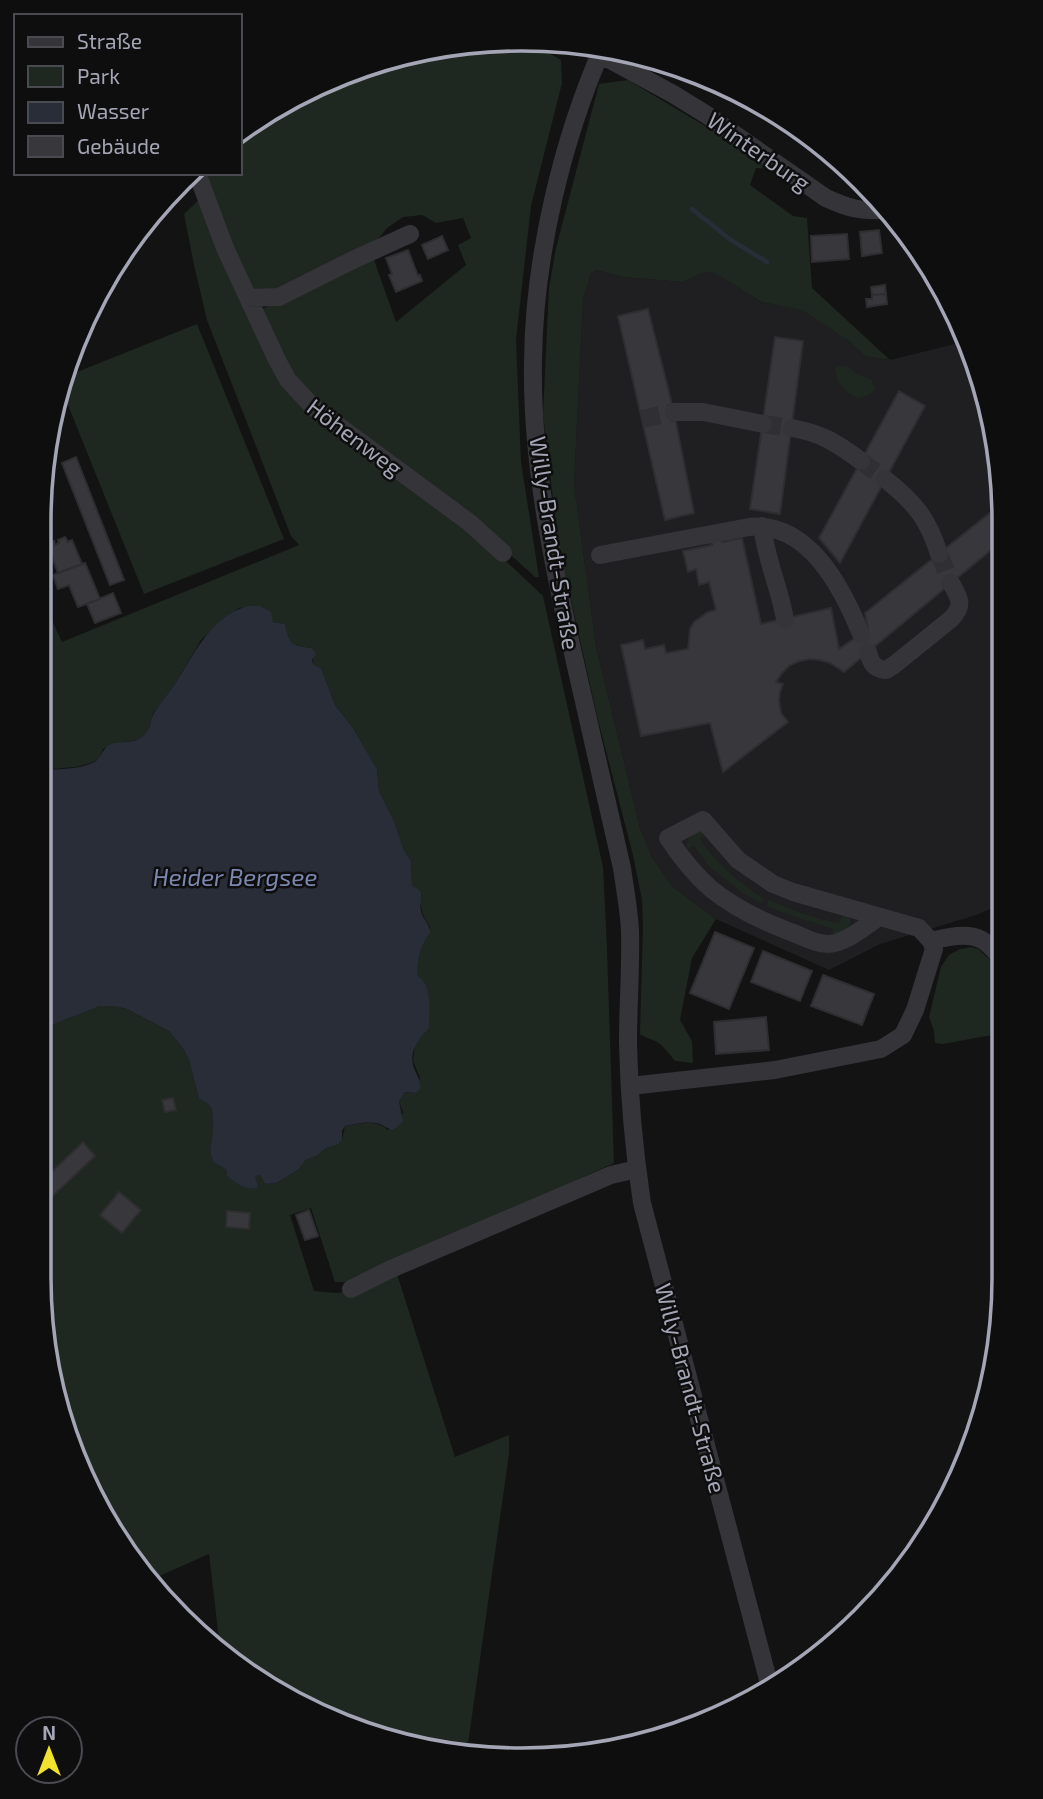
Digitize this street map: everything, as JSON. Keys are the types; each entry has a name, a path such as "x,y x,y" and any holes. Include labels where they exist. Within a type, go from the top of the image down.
{"street":[{"name":"Willy-Brandt-Straße","path":"599,58 568,144 547,231 536,308 533,361 535,419 543,498 556,583 628,902 630,1086 642,1203 768,1678"},
{"name":"Winterburg","path":"618,61 707,115 826,198 862,211 875,210"},
{"name":"Höhenweg","path":"199,179 225,248 289,380 313,407 470,523 503,553"},
{"path":"248,298 279,298 410,234"},
{"path":"674,412 703,412 763,424"},
{"path":"792,428 821,435 861,461"},
{"path":"885,479 907,496 923,517 933,534 939,554"},
{"path":"600,555 762,526 773,527 788,534 810,551 826,568 846,599 861,634"},
{"path":"762,526 765,551 785,619"},
{"path":"868,652 875,667 886,670 951,619 960,604 951,583"},
{"path":"630,1086 729,1076 881,1049 903,1035 915,1010 934,949 931,941 919,928 773,884 738,860 703,820 668,838 682,858 710,888 743,911 820,943 836,943 879,917"},
{"path":"931,941 944,937 971,936 983,940 992,949"},
{"path":"351,1289 391,1269 611,1175 637,1169"}],"shaded area":[{"path":"597,270 623,277 682,282 705,272 714,272 762,302 802,309 849,341 865,356 890,360 957,343 983,430 991,491 992,908 880,944 829,970 716,919 673,887 652,857 640,828 596,646 574,485 583,300 591,273"}],"green space":[{"path":"491,52 547,52 561,60 562,83 531,206 516,340 521,462 539,577 535,577 490,536 325,408 302,386 258,311 373,257 396,322 466,265 458,245 471,238 463,218 436,223 422,215 403,217 349,258 288,289 251,291 204,175 242,175 242,143 313,99 400,67"},
{"path":"628,80 772,166 769,169 756,168 750,185 793,216 807,218 812,288 890,360 865,356 849,341 802,310 762,302 713,272 705,272 682,282 623,277 597,270 591,273 583,300 574,485 596,646 640,828 652,857 673,887 716,919 692,958 680,1020 692,1041 693,1063 675,1061 660,1044 640,1034 642,900 558,541 543,414 549,288 556,248 599,84"},
{"path":"202,197 279,378 489,545 543,596 603,867 614,1163 352,1282 335,1282 311,1208 290,1215 314,1291 337,1293 362,1289 397,1274 455,1457 509,1435 509,1454 468,1745 400,1732 313,1700 260,1669 219,1637 209,1554 158,1576 148,1564 99,1486 76,1429 60,1369 51,1278 51,1025 100,1006 114,1006 127,1009 169,1031 189,1060 199,1099 212,1109 210,1152 213,1162 227,1170 227,1176 254,1179 260,1175 265,1184 276,1183 298,1170 306,1160 338,1143 342,1140 345,1126 373,1123 388,1130 403,1113 399,1101 405,1092 416,1093 420,1078 413,1061 418,964 430,927 422,912 422,895 412,886 411,861 379,791 377,769 353,728 335,705 321,668 314,665 311,648 292,643 285,624 273,622 260,606 239,608 201,640 172,689 153,713 148,732 140,739 110,745 103,749 100,758 91,763 51,769 51,618 62,642 299,545 291,536 207,320 184,214"},
{"path":"197,324 284,539 144,594 67,402 75,373"},
{"path":"839,366 849,367 858,375 871,379 876,389 858,398 849,393 838,379 835,369"},
{"path":"697,832 707,834 700,839 714,857 745,886 764,899 761,903 744,894 710,867 694,846 687,849 689,839"},
{"path":"769,900 821,919 839,923 843,915 851,921 846,929 833,936 833,929 766,906"},
{"path":"960,949 978,949 992,962 992,1035 935,1043 929,1017 941,967 949,955"}],"water":[{"name":"Heider Bergsee","path":"249,606 260,606 271,612 273,622 285,624 292,643 311,648 316,654 312,660 314,665 321,668 335,705 353,728 377,769 379,791 411,861 412,886 421,893 421,911 430,933 422,948 418,971 428,993 429,1028 418,1041 412,1056 420,1089 416,1093 405,1092 399,1101 403,1122 393,1130 373,1123 345,1126 342,1140 338,1144 306,1160 298,1170 276,1183 265,1184 260,1175 256,1176 258,1187 254,1188 234,1181 227,1176 227,1170 213,1162 210,1152 212,1109 199,1099 189,1060 169,1031 127,1009 114,1006 100,1006 51,1025 51,769 85,766 97,760 111,744 135,741 143,737 156,710 204,639 223,618"}],"building":[{"path":"879,230 882,253 862,256 860,232"},
{"path":"847,234 849,259 812,262 811,236"},
{"path":"442,236 448,250 428,259 422,245"},
{"path":"408,250 422,281 396,292 386,258"},
{"path":"885,285 886,294 872,295 871,287"},
{"path":"886,294 887,304 867,307 866,299 872,299 872,295"},
{"path":"648,309 674,412 694,513 665,520 618,316"},
{"path":"775,337 803,341 780,514 750,509"},
{"path":"899,391 925,406 840,563 819,538"},
{"path":"76,457 124,580 110,585 62,463"},
{"path":"992,511 992,549 844,672 820,660 810,659 790,665 776,682 783,684 779,701 781,713 788,722 723,772 710,723 641,736 621,645 643,640 645,649 664,645 666,653 688,649 690,629 694,622 716,610 709,582 699,585 696,569 688,572 683,551 712,545 711,541 742,538 761,624 831,608 839,649 868,629 865,613"},
{"path":"65,537 68,542 72,540 82,564 58,573 51,555 51,542 54,541 55,545 59,543 58,540"},
{"path":"85,563 100,599 78,607 69,585 58,589 53,575"},
{"path":"113,593 121,613 95,623 87,604"},
{"path":"715,932 754,948 729,1009 690,993"},
{"path":"763,951 812,971 800,1001 751,982"},
{"path":"823,975 874,994 862,1025 811,1006"},
{"path":"766,1017 769,1050 716,1054 714,1022"},
{"path":"173,1098 176,1110 165,1112 162,1100"},
{"path":"83,1142 95,1156 51,1198 51,1173"},
{"path":"119,1192 141,1210 122,1233 100,1215"},
{"path":"309,1210 318,1236 305,1240 296,1215"},
{"path":"227,1211 250,1213 249,1229 226,1227"}],"waterway":[{"path":"692,209 731,240 767,262"}],"tunnel":[{"path":"642,419 674,412"},
{"path":"763,424 792,428"},
{"path":"861,461 885,479"},
{"path":"939,554 951,583"}]}
